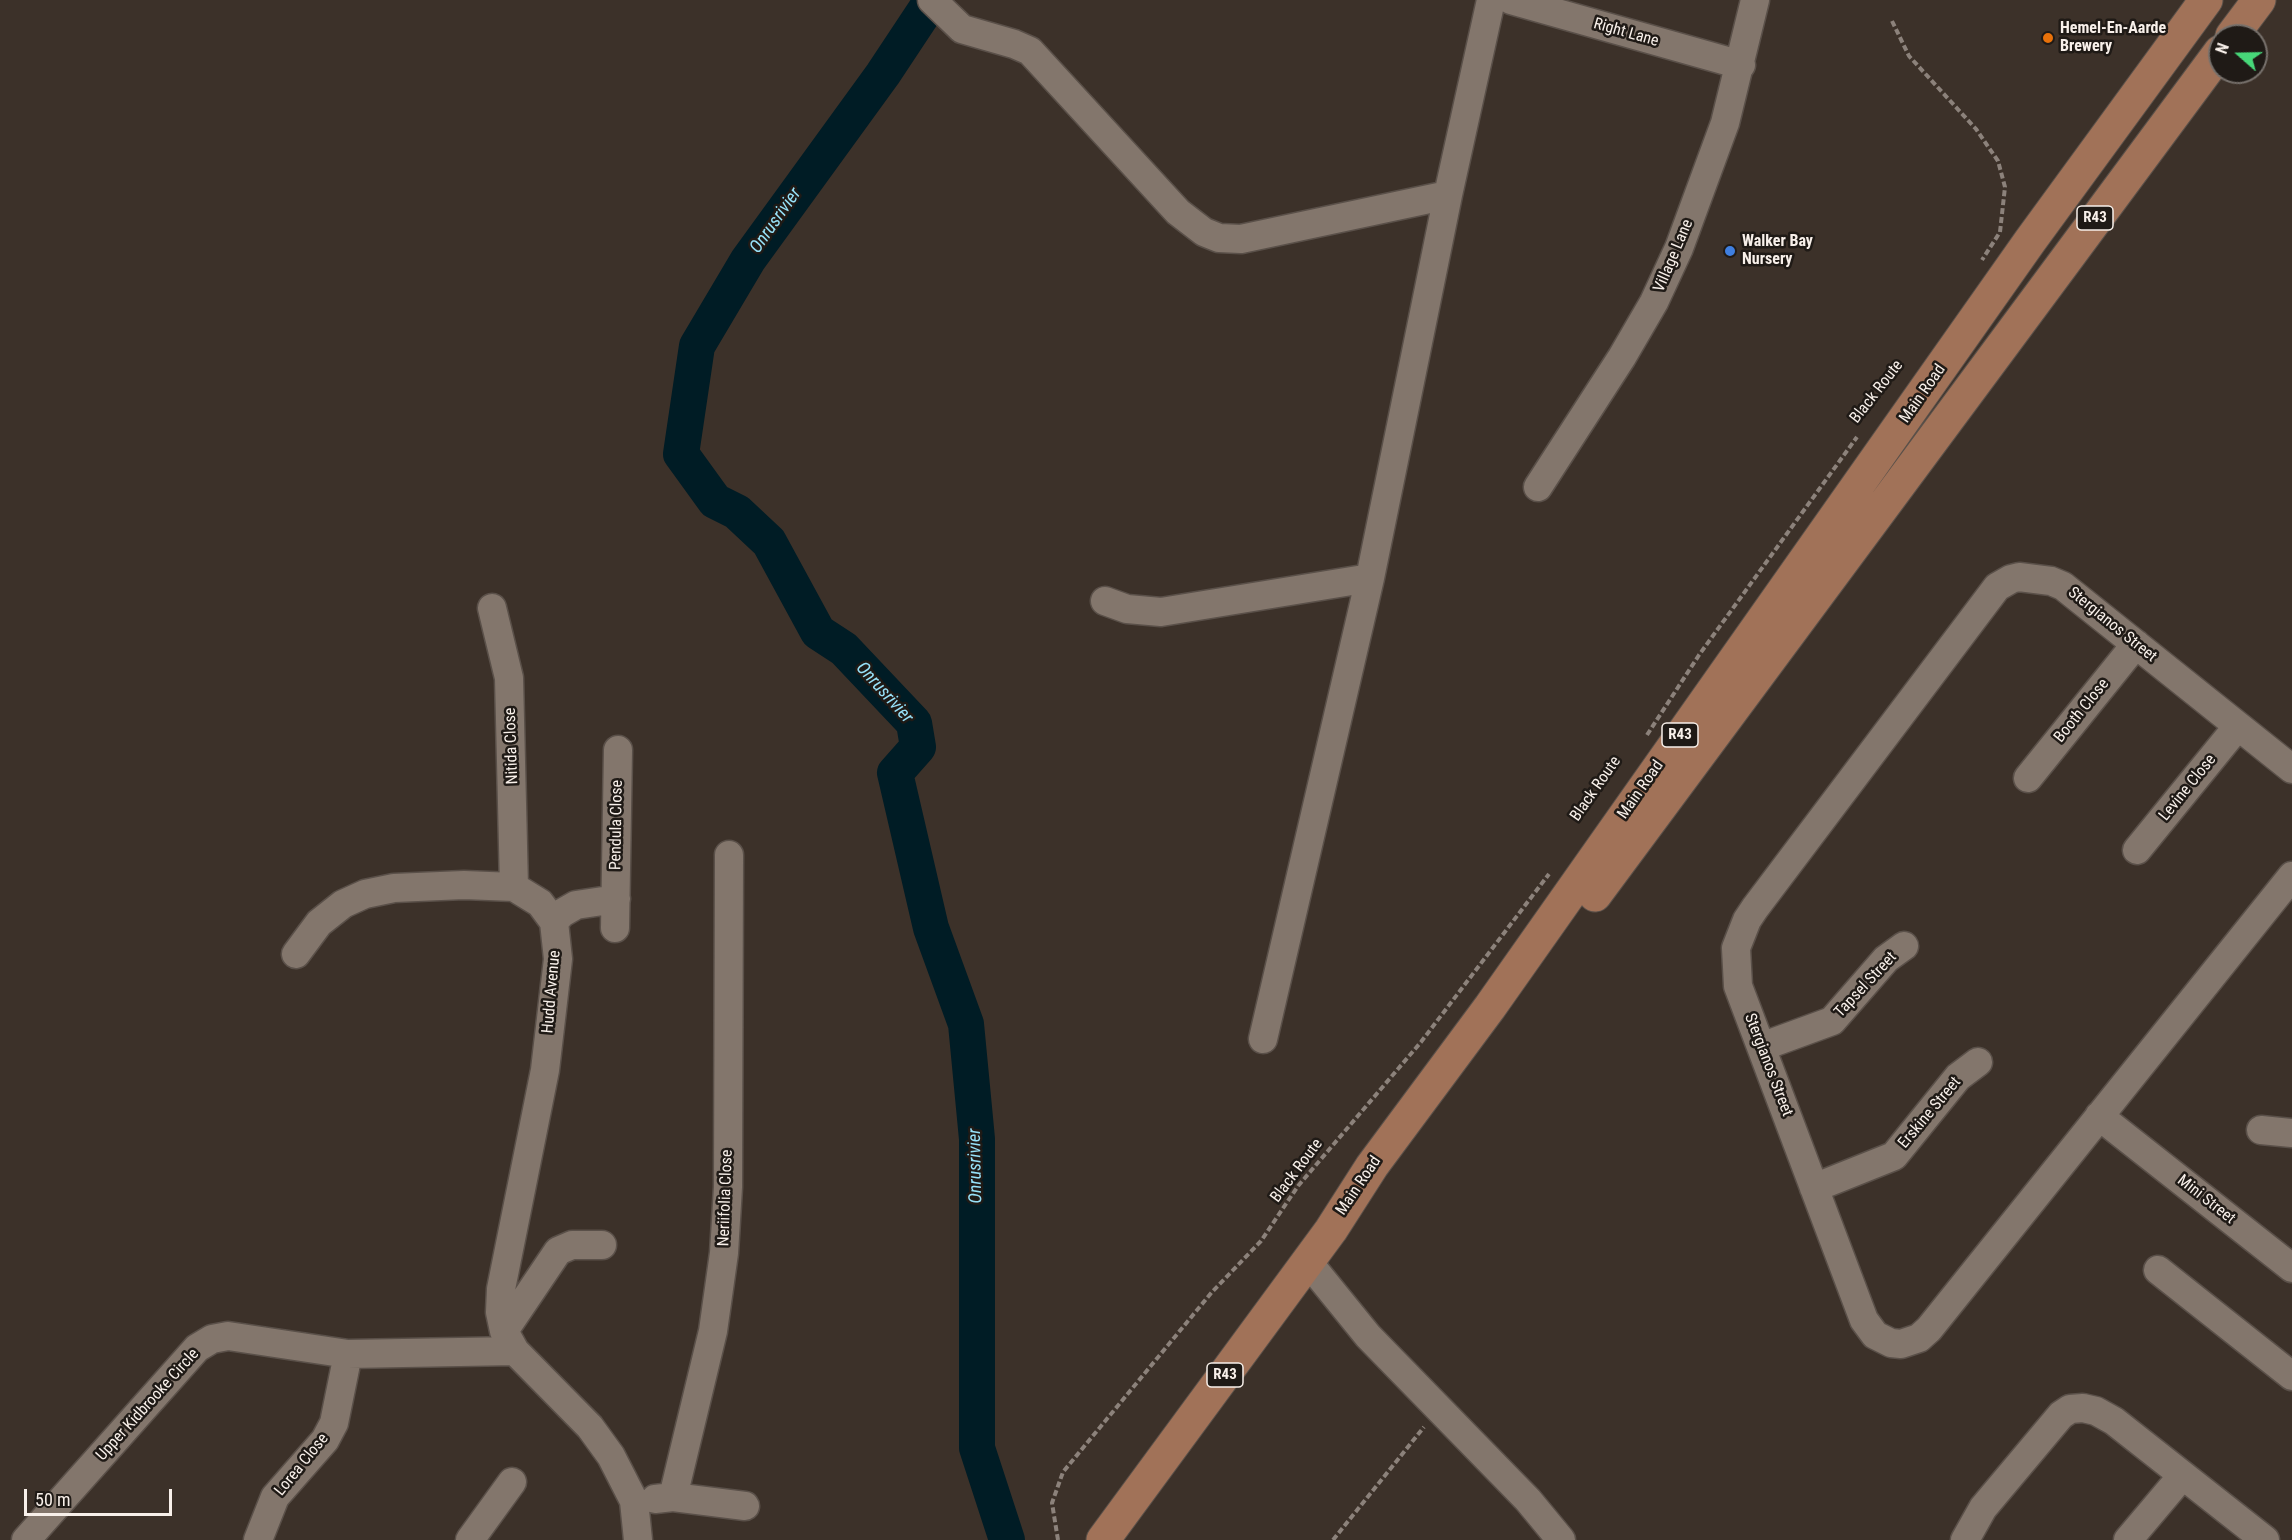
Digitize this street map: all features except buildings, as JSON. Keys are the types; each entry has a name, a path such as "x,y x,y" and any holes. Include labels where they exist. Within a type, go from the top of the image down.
{"main road":[{"name":"Main Road","path":"1331,1230 1372,1166 1490,1007 2036,232 2206,0"},
{"path":"2241,24 2259,0"},
{"name":"Main Road","path":"1331,1230 1365,1202 1404,1153 2208,68"},
{"name":"R43","path":"1111,1530 1331,1230"}],"street":[{"path":"1263,1039 1370,578 1448,195 1491,0"},
{"name":"Right Lane","path":"1511,0 1741,65"},
{"name":"Village Lane","path":"1538,488 1654,302 1679,248 1725,123 1741,65 1755,0"},
{"path":"937,5 962,29 972,34 1014,44 1030,51 1178,212 1204,232 1219,238 1241,239 1448,195"},
{"name":"Stergianos Street","path":"2292,769 2057,583 2019,577 1997,587 1747,920 1736,948 1736,974 1761,1047 1869,1328 1883,1340 1901,1344 1911,1342 1929,1329 2110,1124 2292,876"},
{"path":"1105,601 1127,609 1161,612 1370,578"},
{"name":"Nitida Close","path":"492,608 509,678 514,887"},
{"name":"Booth Close","path":"2028,778 2136,644"},
{"name":"Levine Close","path":"2137,850 2238,726"},
{"name":"Pendula Close","path":"615,928 618,750"},
{"name":"Neriifolia Close","path":"673,1497 713,1331 723,1253 728,1187 729,855"},
{"path":"296,954 318,923 343,904 365,894 393,888 427,885 514,887 540,903 554,922 562,913 576,905 616,899"},
{"name":"Hudd Avenue","path":"510,1341 500,1311 501,1289 544,1070 558,959 554,922"},
{"name":"Tapsel Street","path":"1761,1047 1832,1021 1886,958 1904,946"},
{"name":"Erskine Street","path":"1814,1188 1894,1156 1958,1077 1978,1062"},
{"name":"Mini Street","path":"2110,1124 2288,1258"},
{"path":"2261,1130 2292,1133"},
{"path":"602,1245 572,1245 558,1251 510,1341 590,1427 611,1456 634,1502 638,1540"},
{"path":"1308,1262 1368,1336 1438,1411 1528,1500 1561,1540"},
{"path":"2158,1270 2292,1376"},
{"name":"Upper Kidbrooke Circle","path":"26,1540 197,1348 212,1339 228,1336 348,1354 510,1341"},
{"name":"Lorea Close","path":"258,1540 275,1497 325,1440 334,1423 348,1354"},
{"path":"1965,1540 1983,1508 2061,1415 2070,1409 2096,1411 2114,1421 2265,1540"},
{"path":"2128,1540 2182,1476"},
{"path":"470,1540 513,1482"},
{"path":"634,1502 673,1497 745,1506"}],"path":[{"path":"1892,21 1909,56 1976,129 1998,161 2006,187 2000,232 1981,261"},
{"name":"Black Route","path":"1645,738 1699,655 1863,430"},
{"name":"Black Route","path":"1058,1540 1052,1503 1063,1472 1212,1292 1261,1241 1298,1186 1421,1042 1556,865"},
{"path":"1333,1540 1438,1411"}],"waterway":[{"name":"Onrusrivier","path":"932,0 883,74 748,260 697,346 681,454 715,501 737,512 769,542 818,632 844,649 914,723 918,747 895,773 931,928 966,1024 977,1139 977,1448 1007,1540"}],"place":[{"name":"Hemel-En-Aarde Brewery","path":"2048,38"},
{"name":"Walker Bay Nursery","path":"1730,251"}]}
